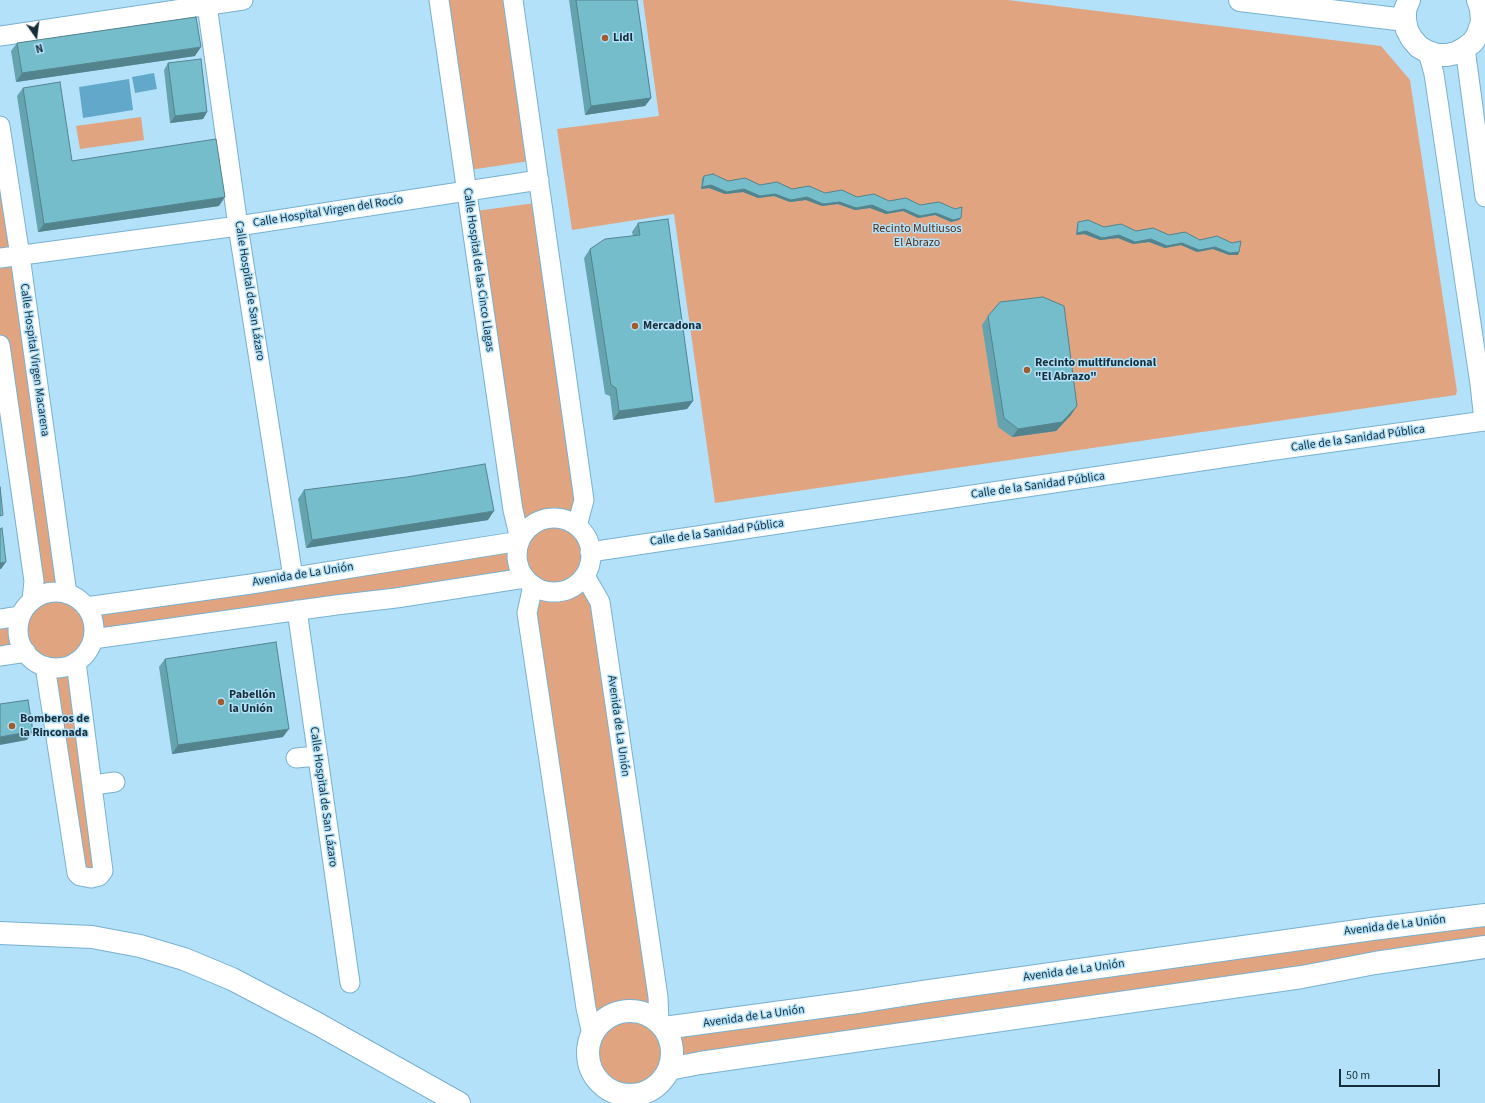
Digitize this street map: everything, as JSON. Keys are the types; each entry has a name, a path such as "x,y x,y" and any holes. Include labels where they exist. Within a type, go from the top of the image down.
{"main road":[{"path":"1240,0 1407,10 1407,30 1412,39 1419,47 1437,55 1456,53 1476,38 1482,22 1481,9 1478,0"},
{"name":"Avenida de La Unión","path":"662,1025 857,1002 1366,930 1485,915"},
{"path":"0,933 92,937 140,946 184,959 239,983 316,1023 459,1103"},
{"path":"669,1069 700,1063 1302,977 1375,963 1485,947"},
{"path":"631,1010 645,1013 662,1025 672,1044 672,1060 669,1069 657,1085 638,1094 622,1094 607,1088 598,1080 590,1064 588,1048 592,1034 602,1021 614,1013 631,1010"}],"street":[{"path":"0,36 243,0"},
{"name":"Calle Hospital de las Cinco Llagas","path":"439,0 513,510 520,540"},
{"path":"513,0 584,500 577,526"},
{"name":"Calle Hospital de San Lázaro","path":"207,5 238,226 293,577"},
{"path":"1476,38 1485,196"},
{"path":"1428,52 1434,74 1480,384 1484,421"},
{"name":"Calle Hospital Virgen Macarena","path":"0,126 20,256 67,594"},
{"name":"Calle Hospital Virgen del Rocío","path":"0,258 238,226 539,180"},
{"path":"0,345 34,581 32,600"},
{"name":"Calle de la Sanidad Pública","path":"590,552 1484,421"},
{"path":"556,518 567,520 577,526 586,535 591,556 589,567 585,576 577,585 566,590 555,592 544,590 529,582 520,570 517,561 517,551 520,540 525,531 534,524 545,519 556,518"},
{"name":"Avenida de La Unión","path":"86,607 293,577 520,540"},
{"name":"Avenida de La Unión","path":"585,576 600,602 662,1025"},
{"path":"93,639 297,610 529,582"},
{"path":"529,582 527,614 586,1008 592,1034"},
{"path":"55,592 67,594 78,599 86,607 92,617 94,628 93,639 84,656 76,662 66,666 45,666 36,662 26,652 19,638 18,627 20,616 32,600 43,594 55,592"},
{"name":"Calle Hospital de San Lázaro","path":"297,610 350,983"},
{"path":"0,619 20,616"},
{"path":"0,656 26,652"},
{"path":"45,666 77,873 85,878 91,878 99,876 103,871 76,662"},
{"path":"296,758 317,756"},
{"path":"93,786 115,782"}],"green space":[{"path":"439,0 513,0 536,160 463,171"},
{"name":"Recinto Multiusos El Abrazo","path":"643,0 1008,0 1381,46 1410,80 1457,391 1456,395 715,503 674,214 572,230 557,129 659,116"},
{"path":"141,117 144,140 80,149 76,126"},
{"path":"0,126 67,594 78,599 87,607 520,539 469,212 542,202 584,500 577,526 585,535 591,557 585,576 600,602 659,1022 1485,915 1485,947 667,1073 662,1080 651,1089 638,1094 622,1094 607,1088 598,1080 590,1065 588,1048 592,1034 533,586 89,648 76,662 103,861 85,878 45,666 36,662 28,655 0,656 0,619 21,616 25,608 32,600 0,345"}],"water":[{"path":"154,73 157,89 135,93 132,77"},
{"path":"129,79 133,110 83,118 79,87"}],"building":[{"name":"Lidl","path":"576,0 637,0 651,98 591,106"},
{"path":"196,17 201,47 22,73 17,43"},
{"path":"201,59 207,112 175,116 168,63"},
{"path":"60,82 72,161 216,139 225,197 44,224 23,88"},
{"path":"713,174 728,181 745,178 760,185 777,182 792,189 809,186 825,193 842,190 857,197 874,194 889,201 906,198 920,205 939,202 955,209 962,207 961,218 953,220 936,213 920,216 904,209 888,212 872,205 856,208 840,202 823,204 807,197 791,200 775,194 760,196 744,189 727,192 711,185 702,187 704,176"},
{"name":"Mercadona","path":"668,219 693,401 619,411 616,388 611,385 590,249 605,239 640,235 638,223"},
{"path":"1088,220 1104,227 1121,224 1136,231 1153,228 1169,235 1185,232 1200,240 1217,236 1232,243 1241,241 1239,252 1230,253 1215,247 1199,250 1182,243 1167,246 1151,239 1135,242 1119,235 1102,238 1086,231 1077,233 1078,222"},
{"name":"Recinto multifuncional \"El Abrazo\"","path":"1043,297 1064,306 1077,406 1062,422 1018,429 1004,418 988,316 1000,302"},
{"path":"485,464 494,511 312,540 304,490 407,477"},
{"path":"0,487 3,515 0,516"},
{"path":"2,528 6,562 0,563 0,529"},
{"name":"Pabellón la Unión","path":"276,642 289,729 178,745 165,659"},
{"path":"28,700 33,731 0,737 0,704"}],"place":[{"name":"Lidl","path":"605,38"},
{"name":"Mercadona","path":"635,326"},
{"name":"Recinto multifuncional \"El Abrazo\"","path":"1027,370"},
{"name":"Pabellón la Unión","path":"221,702"},
{"name":"Bomberos de la Rinconada","path":"12,726"}]}
